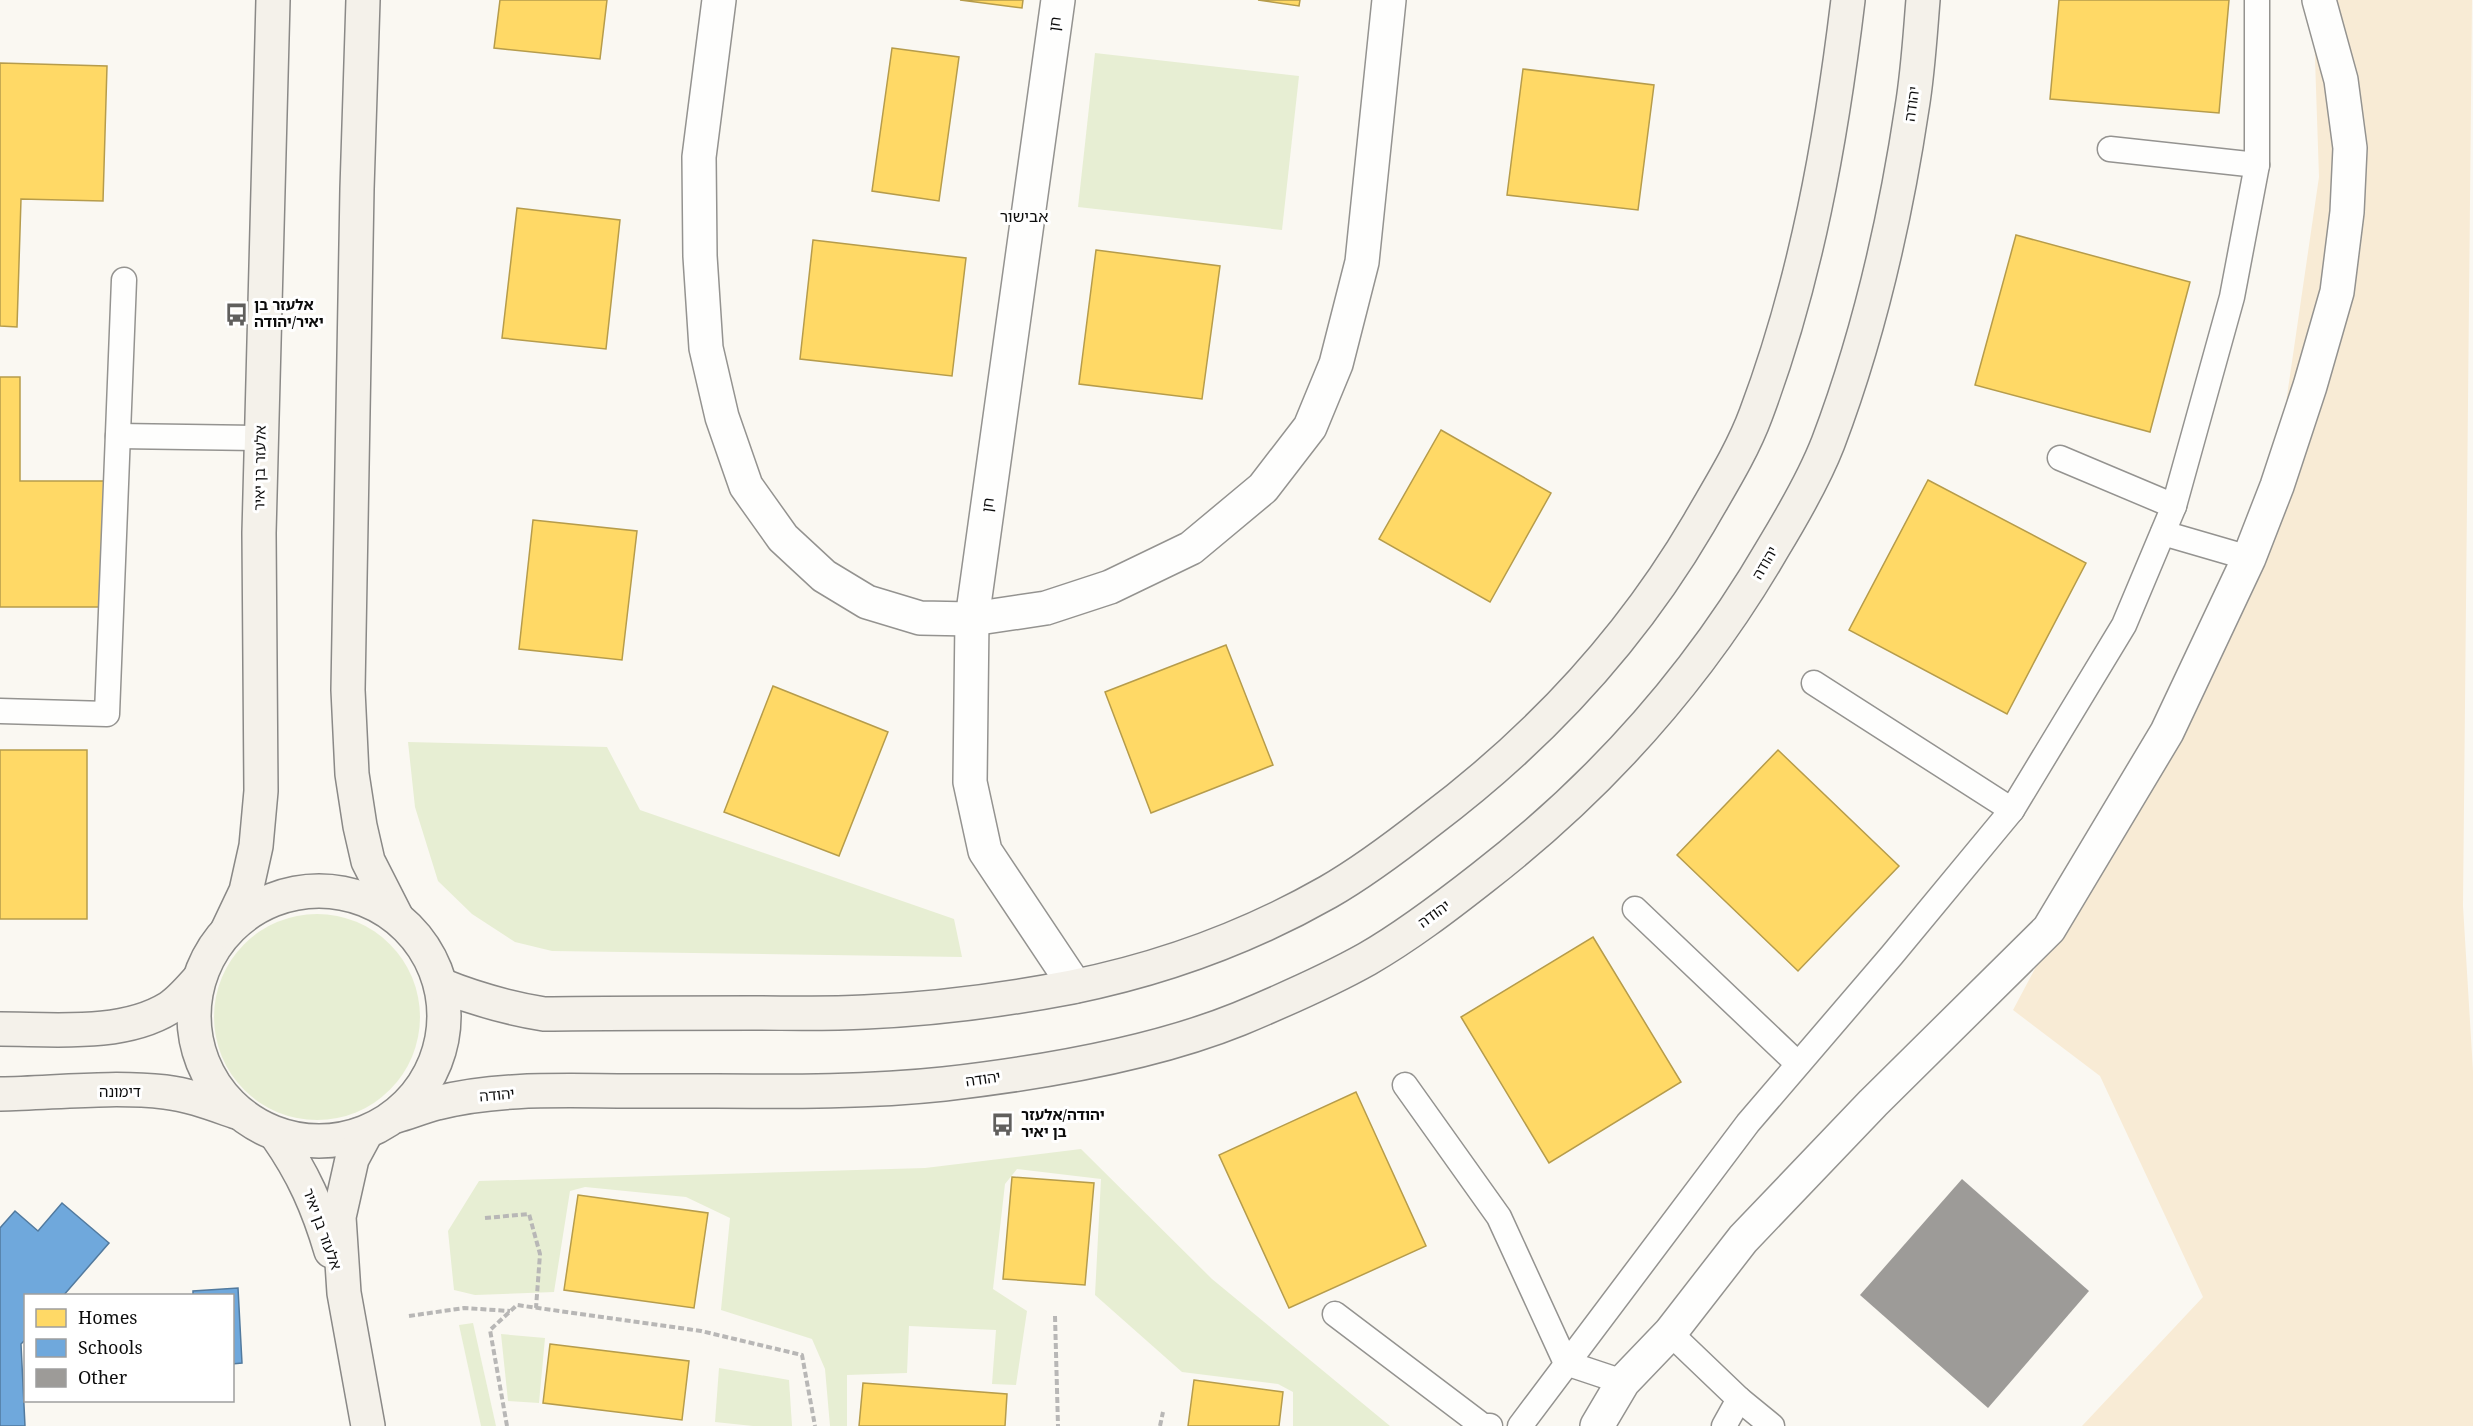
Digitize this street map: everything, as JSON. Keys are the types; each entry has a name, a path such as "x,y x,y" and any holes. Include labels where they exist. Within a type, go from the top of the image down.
{"street":[{"name":"אלעזר בן יאיר","path":"226,931 246,891 256,846 261,791 258,669 261,438 273,0"},
{"path":"363,0 348,690 352,774 368,861 396,916 424,947 441,985 445,1022 438,1058 421,1090 396,1116 366,1133 337,1141 307,1142 277,1136 256,1126 237,1112 213,1085 198,1052 193,1016 199,979 210,954 226,931 250,911 278,897 308,891 339,892 368,900 396,916"},
{"path":"719,0 699,157 700,256 706,348 722,417 746,486 783,538 824,576 867,602 920,618 972,619 1046,608 1110,587 1191,548 1263,488 1310,427 1336,364 1362,262 1389,0"},
{"name":"חן","path":"1058,0 972,619 970,782 985,851 1075,986"},
{"path":"441,985 475,999 544,1014 863,1012 934,1007 1075,986 1208,949 1272,921 1329,892 1378,860 1455,802 1518,748 1564,702 1641,612 1687,543 1720,486 1755,418 1804,262 1837,94 1848,0"},
{"name":"יהודה","path":"396,1116 440,1102 477,1096 547,1091 866,1090 941,1084 1090,1062 1158,1045 1234,1021 1305,990 1368,958 1432,916 1503,862 1570,805 1620,756 1702,658 1747,593 1787,524 1826,448 1878,281 1912,105 1923,0"},
{"path":"1597,1426 1623,1382 1670,1333 1743,1239 1873,1104 2049,929 2167,732 2249,558 2277,486 2310,386 2337,292 2344,235 2350,148 2341,80 2319,0"},
{"path":"0,1029 116,1028 147,1019 170,1008 199,979"},
{"name":"דימונה","path":"0,1094 165,1092 198,1099 237,1112"},
{"name":"אלעזר בן יאיר","path":"366,1133 352,1159 339,1217 344,1293 368,1426"},
{"name":"אלעזר בן יאיר","path":"277,1136 298,1165 319,1211 344,1293"}],"lane":[{"path":"1520,1426 1748,1123 2012,810 2124,625 2174,506 2232,297 2257,165 2257,0"},
{"path":"2110,149 2257,165"},
{"path":"0,711 107,714 124,280"},
{"path":"118,436 261,438"},
{"path":"2060,458 2174,506"},
{"path":"2163,533 2249,558"},
{"path":"1814,683 2012,810"},
{"path":"1635,909 1798,1064"},
{"path":"1405,1085 1499,1217 1566,1363 1623,1382"},
{"path":"1335,1314 1483,1426 1490,1426"},
{"path":"1670,1333 1739,1399 1772,1426"},
{"path":"1724,1426 1739,1399"}],"path":[{"path":"485,1218 529,1214 540,1254 536,1308"},
{"path":"507,1426 490,1330 517,1305 701,1330 802,1355 815,1426"},
{"path":"409,1316 464,1308 511,1311"},
{"path":"1055,1316 1058,1426"},
{"path":"1161,1426 1163,1412"}],"green space":[{"path":"1095,53 1299,76 1282,230 1078,207"},
{"path":"408,742 607,747 640,810 954,919 962,957 552,951 515,942 472,914 438,881 415,807"},
{"path":"307,914 327,914 347,918 366,926 383,937 397,951 416,987 420,1017 416,1047 408,1066 397,1083 383,1097 347,1116 327,1120 307,1120 287,1116 268,1108 251,1097 237,1083 218,1047 214,1027 214,1007 218,987 226,968 237,951 251,937 287,918"},
{"path":"1081,1149 1212,1279 1390,1426 1293,1426 1293,1392 1278,1384 1182,1372 1095,1295 1101,1179 1017,1169 1005,1184 993,1289 1027,1311 1016,1385 992,1384 996,1330 909,1326 907,1373 847,1375 847,1426 830,1426 825,1369 812,1339 721,1310 730,1218 686,1197 585,1187 570,1191 554,1292 475,1295 454,1290 448,1231 479,1181 925,1168"},
{"path":"473,1323 496,1426 481,1426 459,1325"},
{"path":"501,1334 545,1338 539,1403 508,1401"},
{"path":"719,1368 789,1380 792,1426 753,1426 715,1422"}],"sand":[{"path":"2313,0 2472,0 2463,906 2473,1071 2473,1426 2082,1426 2203,1297 2100,1076 2013,1010 2187,683 2282,430 2319,177"}],"building: Homes":[{"path":"500,0 607,0 600,59 494,48"},
{"path":"960,0 1023,0 1022,8"},
{"path":"1258,0 1300,0 1299,6"},
{"path":"2059,0 2229,0 2219,113 2050,99"},
{"path":"892,48 959,57 939,201 872,191"},
{"path":"0,63 107,66 103,201 21,199 17,327 0,326"},
{"path":"1523,69 1654,85 1638,210 1507,195"},
{"path":"517,208 620,220 606,349 502,338"},
{"path":"2016,235 2190,282 2150,432 1975,385"},
{"path":"813,240 966,258 952,376 800,359"},
{"path":"1096,250 1220,266 1202,399 1079,384"},
{"path":"0,377 20,377 20,481 104,481 104,607 0,607"},
{"path":"1441,430 1551,493 1490,602 1379,539"},
{"path":"1928,480 2086,563 2007,714 1849,630"},
{"path":"533,520 637,531 622,660 519,649"},
{"path":"1226,645 1273,765 1151,813 1105,692"},
{"path":"773,686 888,732 839,856 724,812"},
{"path":"0,750 87,750 87,919 0,919"},
{"path":"1778,750 1899,866 1798,971 1677,855"},
{"path":"1593,937 1681,1082 1549,1163 1461,1017"},
{"path":"1356,1092 1426,1246 1289,1308 1219,1155"},
{"path":"1012,1177 1094,1183 1085,1285 1003,1279"},
{"path":"578,1195 708,1213 694,1308 564,1290"},
{"path":"550,1344 689,1361 682,1420 543,1403"},
{"path":"1194,1380 1283,1392 1279,1426 1188,1426"},
{"path":"863,1383 1007,1394 1005,1426 859,1426"}],"building: Schools":[{"path":"62,1203 109,1243 65,1294 24,1294 24,1341 21,1344 25,1426 0,1426 0,1228 15,1211 38,1231"},
{"path":"238,1288 242,1363 234,1364 234,1294 193,1294 193,1291"}],"building: Other":[{"path":"1962,1179 2089,1291 1988,1408 1860,1295"}],"place":[{"name":"אלעזר בן יאיר/יהודה","path":"236,314"},
{"name":"יהודה/אלעזר בן יאיר","path":"1003,1124"}],"district":[{"name":"אבישור","path":"1024,216"}]}
